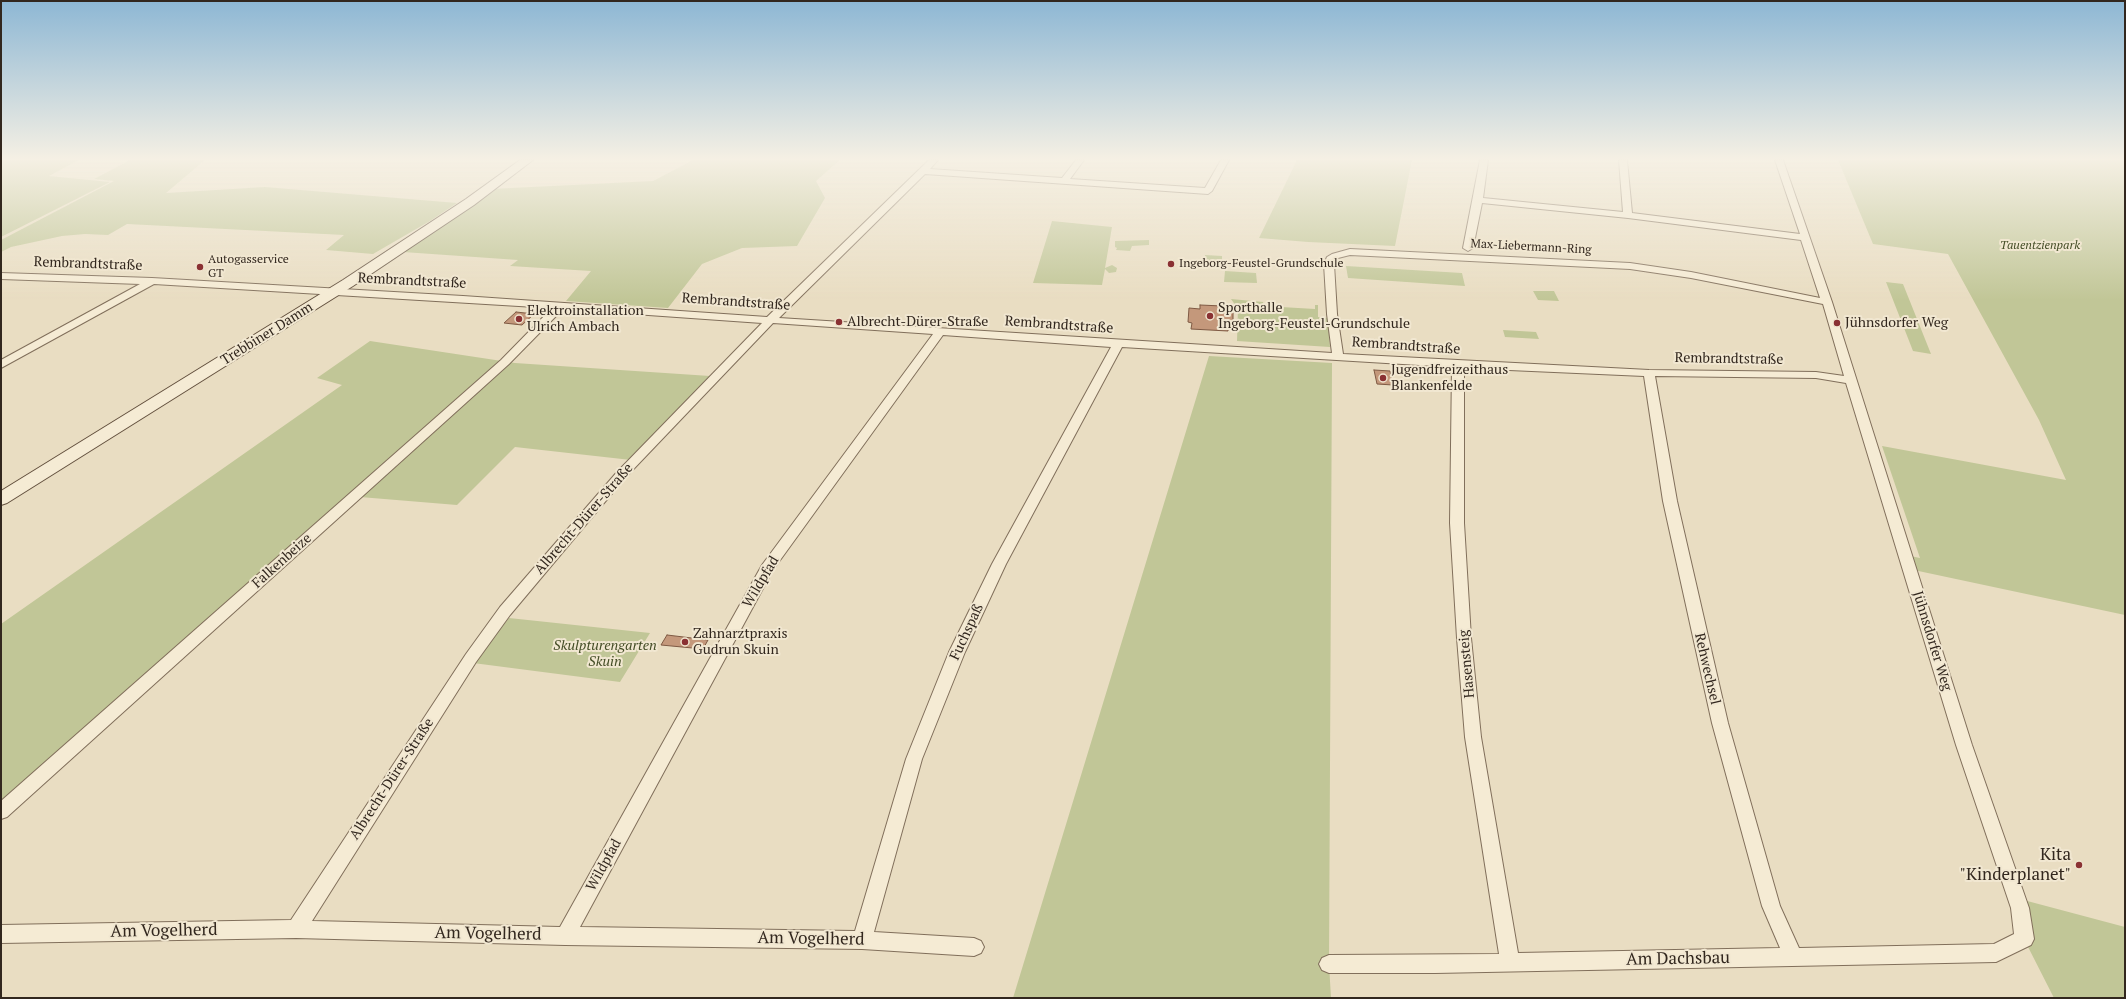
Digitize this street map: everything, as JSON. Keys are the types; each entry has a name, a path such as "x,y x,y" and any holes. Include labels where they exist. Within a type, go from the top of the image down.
{"main road":[{"name":"Trebbiner Damm","path":"1,500 334,292 463,207"}],"street":[{"name":"Albrecht-Dürer-Straße","path":"296,929 467,665 505,611 606,490 770,320 886,207"},
{"path":"1468,248 1477,207"},
{"path":"1544,207 1628,215 1805,238"},
{"path":"1627,207 1628,215"},
{"name":"Jühnsdorfer Weg","path":"1795,207 1852,380 1964,745 2020,908 2024,939"},
{"name":"Max-Liebermann-Ring","path":"1338,356 1332,314 1329,264 1330,259 1338,254 1350,252 1630,266 1691,275 1827,302"},
{"name":"Rembrandtstraße","path":"1,276 152,282 334,292 1118,344 1458,364 1649,373 1816,374 1852,380"},
{"path":"1,365 152,282"},
{"name":"Falkenbeize","path":"1,812 505,362 560,306"},
{"name":"Wildpfad","path":"565,936 767,568 940,332"},
{"name":"Fuchspaß","path":"862,940 914,759 957,652 1000,564 1118,344"},
{"name":"Hasensteig","path":"1458,364 1457,523 1464,638 1473,737 1510,961"},
{"name":"Rehwechsel","path":"1649,373 1670,501 1720,723 1771,906 1794,958"},
{"name":"Am Vogelherd","path":"1,934 296,929 565,936 862,940 974,947"},
{"name":"Am Dachsbau","path":"1328,964 1794,958 1996,953 2024,939"}],"green space":[{"path":"1,207 61,207 1,237"},
{"path":"65,207 452,207 373,254 326,250 344,235 127,224 108,235 85,234 62,236 11,247 1,252 1,240"},
{"path":"466,207 820,207 797,246 742,248 702,264 668,308 566,301 591,271 510,266 518,260 403,252"},
{"path":"1274,207 1403,207 1395,246 1259,238"},
{"name":"Tauentzienpark","path":"1857,207 2125,207 2125,615 1909,569 1905,555 1920,558 1882,446 2066,480 2039,420 1948,254 1873,244"},
{"path":"1052,221 1112,227 1105,268 1112,265 1117,268 1116,272 1109,273 1105,269 1102,285 1033,283"},
{"path":"1149,240 1149,245 1132,246 1130,251 1116,250 1117,248 1115,247 1115,241"},
{"path":"1205,255 1222,256 1222,268 1205,267"},
{"path":"1346,266 1462,273 1465,286 1348,278"},
{"path":"1225,271 1256,273 1257,283 1224,282"},
{"path":"1886,282 1903,284 1931,354 1913,351"},
{"path":"1533,291 1554,291 1559,301 1538,300"},
{"path":"1231,299 1263,302 1264,306 1315,309 1315,305 1318,305 1318,317 1328,318 1330,347 1237,341 1238,309"},
{"path":"1503,330 1536,332 1539,339 1505,337"},
{"path":"370,341 515,363 710,376 631,460 515,447 457,505 360,497 1,814 1,624 342,385 317,378"},
{"path":"1209,356 1332,363 1329,964 1331,998 1013,998"},
{"name":"Skulpturengarten Skuin","path":"509,618 650,633 620,682 473,663"},
{"path":"2016,898 2125,927 2125,998 2054,998 2024,939"}],"building":[{"name":"Sporthalle Ingeborg-Feustel-Grundschule","path":"1200,305 1222,306 1222,310 1233,311 1233,325 1228,324 1228,331 1191,329 1192,323 1188,322 1189,308 1200,309"},
{"name":"Elektroinstallation Ulrich Ambach","path":"516,312 534,314 522,325 504,323"},
{"name":"Jugendfreizeithaus Blankenfelde","path":"1374,370 1390,371 1393,385 1377,384"},
{"name":"Zahnarztpraxis Gudrun Skuin","path":"667,635 708,640 703,649 661,645"}],"place":[{"name":"Ingeborg-Feustel-Grundschule","path":"1171,264"},
{"name":"Autogasservice GT","path":"200,267"},
{"name":"Sporthalle Ingeborg-Feustel-Grundschule","path":"1210,316"},
{"name":"Elektroinstallation Ulrich Ambach","path":"519,319"},
{"name":"Albrecht-Dürer-Straße","path":"839,322"},
{"name":"Jühnsdorfer Weg","path":"1837,323"},
{"name":"Jugendfreizeithaus Blankenfelde","path":"1383,378"},
{"name":"Zahnarztpraxis Gudrun Skuin","path":"685,642"},
{"name":"Kita \"Kinderplanet\"","path":"2079,865"}]}
